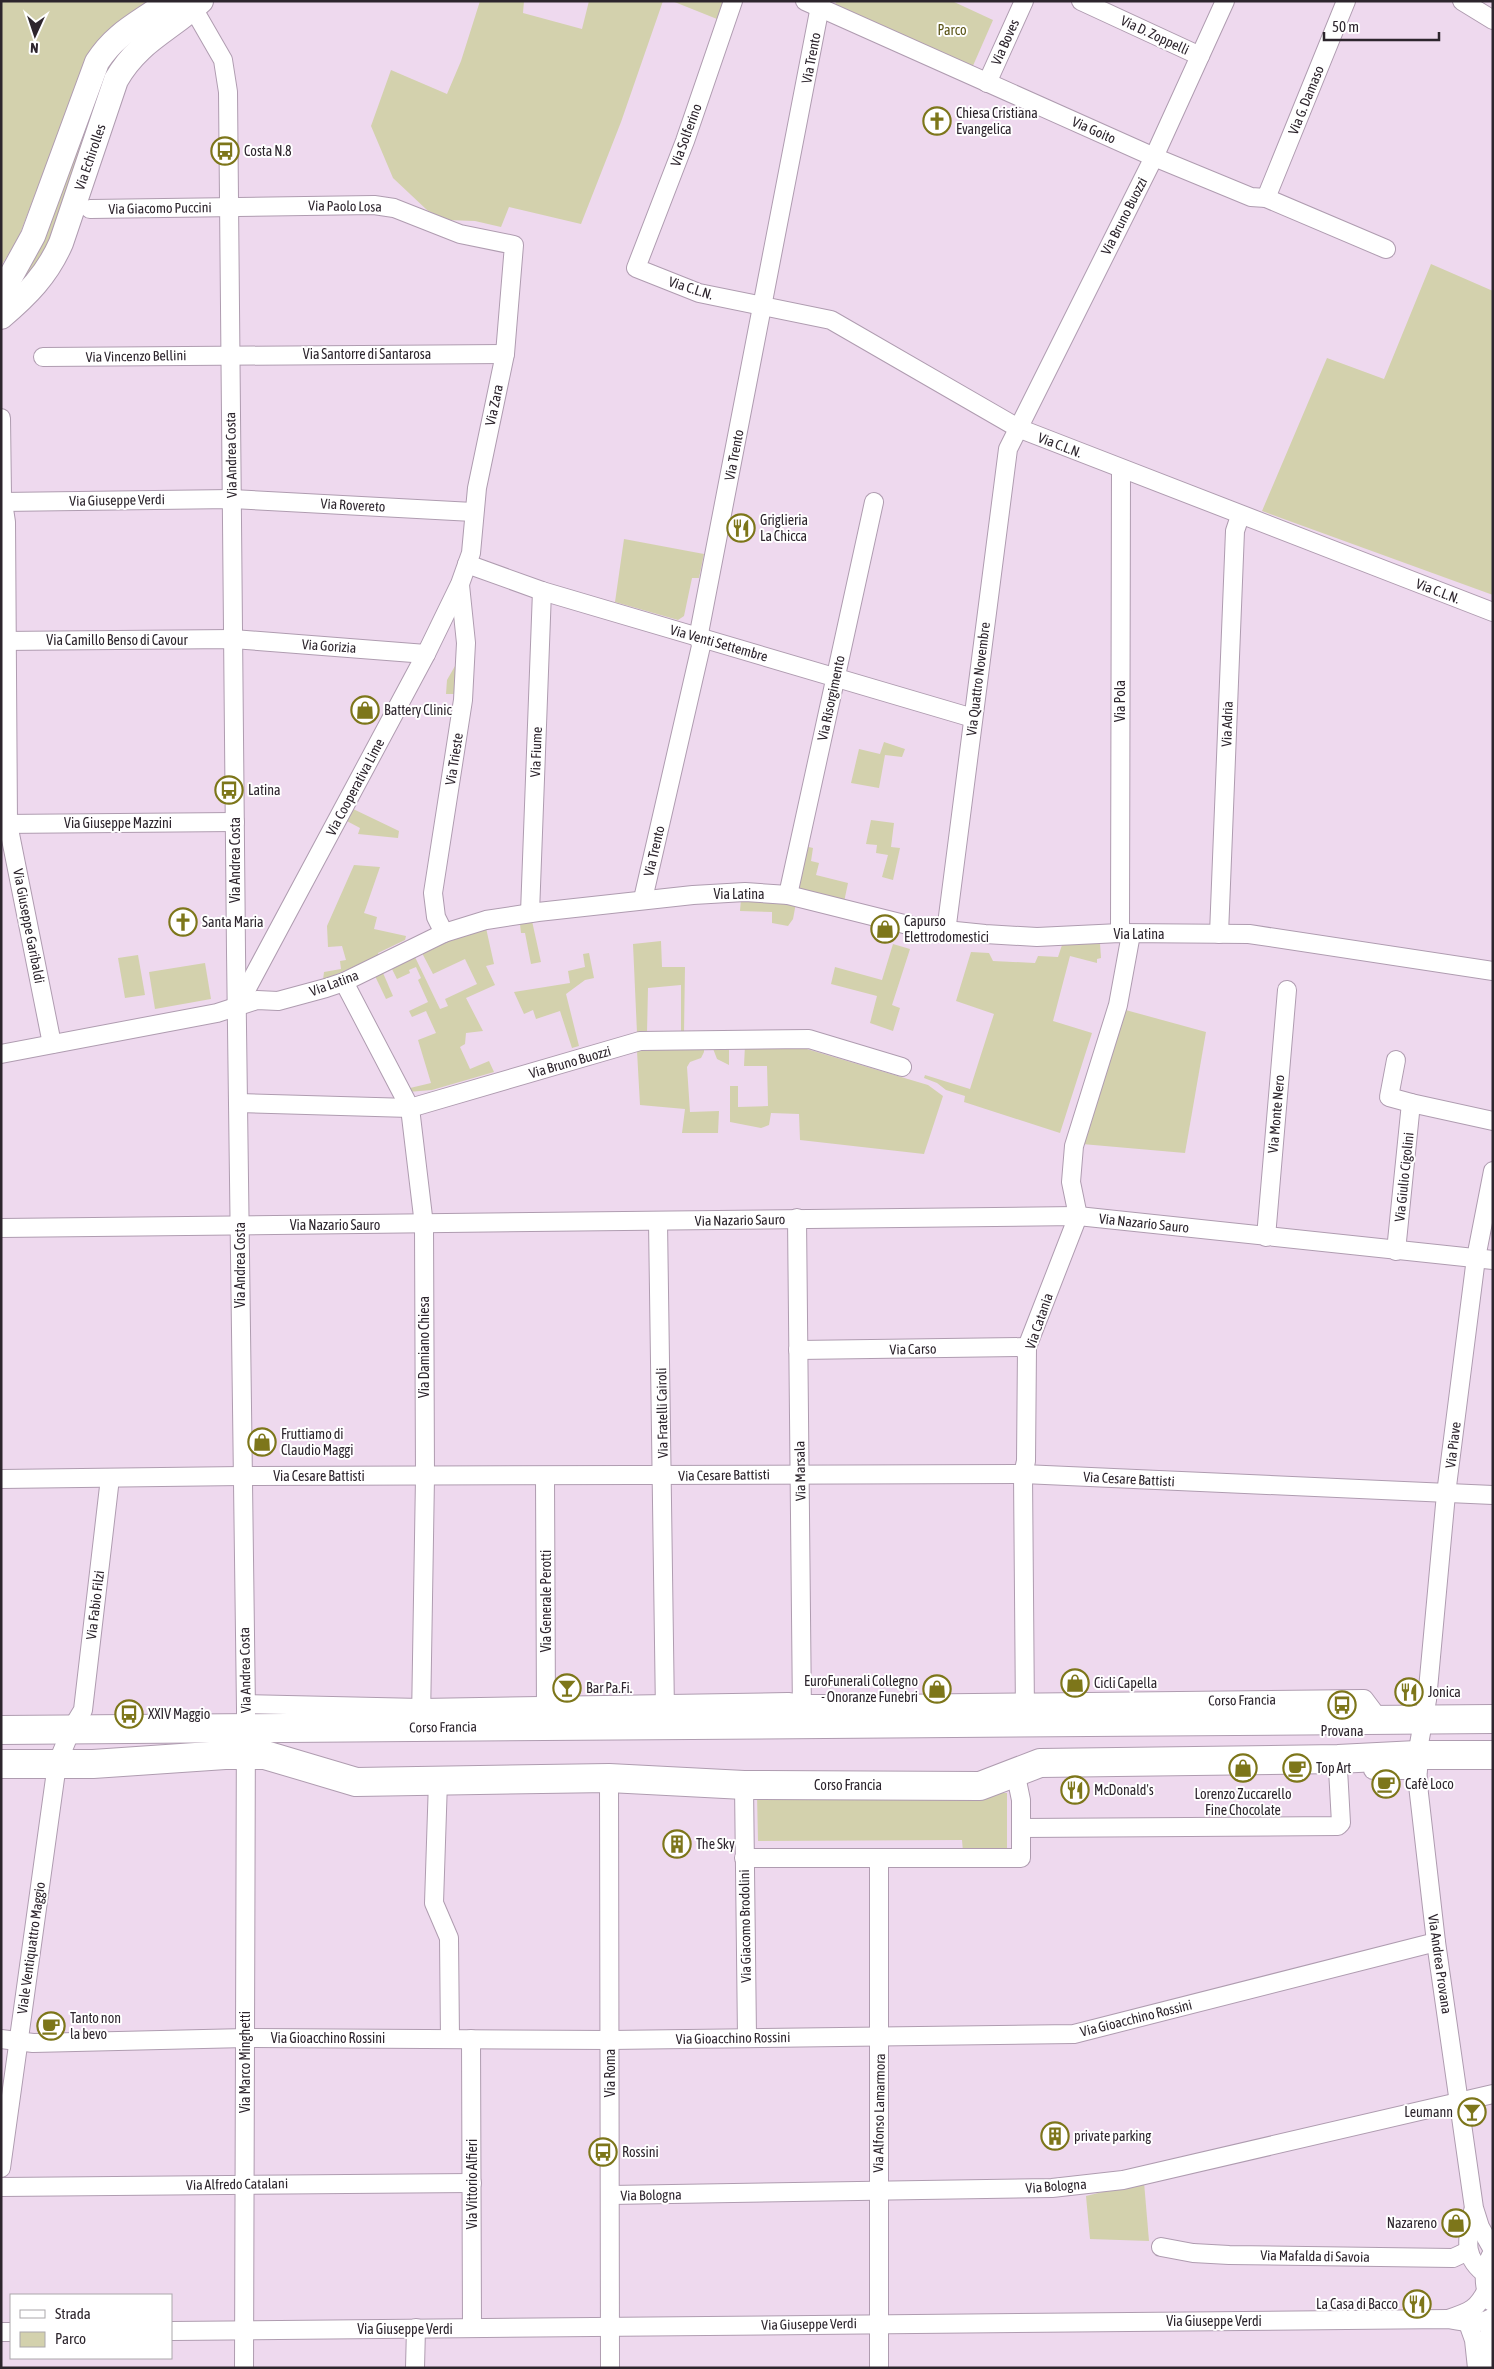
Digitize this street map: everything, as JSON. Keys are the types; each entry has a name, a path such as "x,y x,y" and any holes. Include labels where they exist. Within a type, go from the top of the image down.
{"main road":[{"name":"Corso Francia","path":"1,1730 246,1729 421,1718 665,1714 1025,1712 1379,1719 1493,1719"},
{"name":"Corso Francia","path":"1,1764 57,1764 246,1729"},
{"name":"Corso Francia","path":"246,1729 265,1755 356,1782 609,1778 744,1785 980,1786 1040,1763 1417,1763 1493,1755"}],"street":[{"name":"Via Echirolles","path":"1,289 6,285 34,236 97,62 107,47 120,34 150,16 169,1"},
{"name":"Via Solferino","path":"636,268 685,141 733,1"},
{"name":"Via Boves","path":"987,83 1024,1"},
{"name":"Via D. Zoppelli","path":"1082,1 1200,56"},
{"name":"Via Bruno Buozzi","path":"1018,428 1154,157 1225,1"},
{"name":"Via G. Damaso","path":"1266,198 1346,1"},
{"path":"1462,1 1493,20"},
{"name":"Via Echirolles","path":"1,318 26,297 51,265 61,243 116,80 124,66 133,54 194,4"},
{"name":"Via Andrea Costa","path":"194,4 226,69 228,92 229,354 246,1729"},
{"name":"Via Goito","path":"815,4 1154,157 1252,197 1266,198 1386,249"},
{"name":"Via Trento","path":"643,899 701,646 699,637 764,307 815,4"},
{"name":"Via Paolo Losa","path":"229,207 374,205 394,208 460,234 514,245"},
{"name":"Via Giacomo Puccini","path":"90,209 229,207"},
{"name":"Via Zara","path":"467,564 471,553 473,512 505,354 514,245"},
{"name":"Via C.L.N.","path":"636,268 699,293 831,320 1018,428 1240,516 1493,612"},
{"name":"Via Santorre di Santarosa","path":"229,354 505,354"},
{"name":"Via Vincenzo Bellini","path":"43,357 229,354"},
{"name":"Via Giuseppe Garibaldi","path":"1,418 5,641 5,824 52,1044"},
{"name":"Via Quattro Novembre","path":"946,932 1008,449 1018,428"},
{"name":"Via Pola","path":"1121,469 1125,934"},
{"name":"Via Rovereto","path":"232,499 473,512"},
{"name":"Via Giuseppe Verdi","path":"3,502 232,499"},
{"name":"Via Risorgimento","path":"788,895 874,502"},
{"name":"Via Adria","path":"1218,934 1234,531 1240,516"},
{"name":"Via Venti Settembre","path":"467,564 542,591 973,718"},
{"name":"Via Cooperativa Lime","path":"237,1007 426,654 460,584 467,564"},
{"name":"Via Trieste","path":"444,933 436,917 433,893 463,700 466,643 460,584"},
{"name":"Via Fiume","path":"530,913 542,591"},
{"name":"Via Camillo Benso di Cavour","path":"5,641 233,640"},
{"name":"Via Gorizia","path":"233,640 426,654"},
{"name":"Via Giuseppe Mazzini","path":"5,824 235,822"},
{"name":"Via Latina","path":"1,1054 217,1013 257,1000 278,1001 344,982 444,933 486,920 643,899 745,892 788,895 916,927 946,932 1037,937 1125,934 1249,934 1493,971"},
{"path":"1078,1216 1071,1182 1074,1146 1118,1005 1125,934"},
{"name":"Via Damiano Chiesa","path":"344,982 410,1108 424,1225 425,1477 421,1718"},
{"name":"Via Monte Nero","path":"1266,1237 1287,990"},
{"name":"Via Bruno Buozzi","path":"238,1103 410,1108 640,1042 809,1039 902,1067"},
{"path":"1396,1060 1389,1097 1493,1121"},
{"name":"Via Giulio Cigolini","path":"1396,1250 1411,1103"},
{"name":"Via Piave","path":"1423,1719 1446,1494 1484,1259 1493,1171"},
{"name":"Via Nazario Sauro","path":"1,1228 424,1225 797,1218 1078,1216 1484,1259"},
{"name":"Via Catania","path":"1025,1712 1023,1474 1026,1461 1027,1347 1078,1216"},
{"name":"Via Marsala","path":"797,1218 802,1714"},
{"name":"Via Fratelli Cairoli","path":"658,1221 665,1714"},
{"name":"Via Carso","path":"798,1350 1027,1347"},
{"name":"Via Cesare Battisti","path":"1,1479 242,1476 1023,1474 1493,1495"},
{"name":"Via Generale Perotti","path":"545,1476 546,1716"},
{"name":"Via Fabio Filzi","path":"71,1730 83,1710 110,1478"},
{"name":"Via Andrea Provana","path":"1423,1719 1417,1763 1418,1785 1436,1942 1474,2208 1480,2227 1493,2250"},
{"name":"Via Marco Minghetti","path":"244,2368 246,1729"},
{"name":"Viale Ventiquattro Maggio","path":"1,2168 10,2041 57,1764 71,1730"},
{"path":"1021,1828 1338,1826 1341,1823 1338,1764"},
{"path":"744,1858 1021,1858 1021,1800 1015,1771"},
{"name":"Via Roma","path":"609,1778 610,2368"},
{"path":"438,1782 434,1903 450,1938 450,2034"},
{"name":"Via Giacomo Brodolini","path":"744,1785 747,2037"},
{"name":"Via Alfonso Lamarmora","path":"879,1858 880,2036 878,2191 880,2368"},
{"name":"Via Gioacchino Rossini","path":"10,2041 450,2034 471,2040 1074,2034 1436,1942"},
{"name":"Via Vittorio Alfieri","path":"471,2040 472,2328"},
{"name":"Via Bologna","path":"610,2196 1052,2188 1122,2180 1493,2094"},
{"name":"Via Alfredo Catalani","path":"1,2188 317,2183 472,2183"},
{"name":"Via Andrea Provana","path":"1468,2252 1474,2208"},
{"name":"Via Mafalda di Savoia","path":"1161,2247 1193,2253 1229,2255 1453,2258 1468,2252"},
{"path":"1468,2252 1477,2269 1490,2280"},
{"name":"Via Giuseppe Verdi","path":"1448,2319 1465,2314 1480,2304 1490,2280"},
{"name":"Via Giuseppe Verdi","path":"172,2331 1448,2319 1468,2323 1486,2321 1493,2317"},
{"path":"1468,2323 1474,2340 1477,2368"},
{"path":"415,2368 416,2328"},
{"path":"1482,2368 1493,2331"}],"green space":[{"path":"1,1 150,1 86,60 18,239 1,266"},
{"path":"480,1 524,1 523,13 582,29 589,1 663,1 621,122 581,224 509,207 501,227 475,221 446,220 427,210 393,178 371,126 391,70 447,94 461,61"},
{"path":"672,1 723,1 717,19"},
{"name":"Parco","path":"836,1 952,1 993,20 972,68 835,6"},
{"path":"129,35 131,49 50,248 27,284 8,288 94,87"},
{"path":"1431,264 1493,291 1493,595 1262,511 1327,358 1384,379"},
{"path":"624,539 704,554 699,578 692,578 684,616 678,620 615,602"},
{"path":"459,659 455,694 446,694 447,680"},
{"path":"884,742 905,749 902,757 885,755 879,788 851,783 859,749 880,754"},
{"path":"349,807 399,831 398,838 358,834 360,828 343,819"},
{"path":"871,820 894,823 891,847 900,848 893,880 882,877 888,855 876,853 877,845 866,844"},
{"path":"804,846 813,848 811,861 819,863 816,875 848,883 844,902 797,889"},
{"path":"354,865 380,867 364,913 377,917 374,929 406,936 405,940 378,953 379,956 323,980 324,972 341,969 340,961 346,960 342,946 328,947 327,926"},
{"path":"741,899 796,903 793,919 788,926 772,923 772,912 740,911"},
{"path":"532,921 541,962 531,964 525,933 521,933 520,924"},
{"path":"486,928 494,964 486,966 495,985 466,998 483,1031 466,1033 465,1044 460,1047 470,1069 489,1061 494,1072 432,1090 408,1092 406,1089 431,1083 418,1040 436,1033 426,1011 412,1017 409,1011 428,1002 418,980 421,978 416,967 409,970 410,973 397,979 392,969 415,957 440,1009 448,1006 445,999 477,984 465,959 433,974 422,953 444,941"},
{"path":"661,941 662,967 685,967 684,1033 681,1033 681,985 648,988 647,1033 637,1033 633,944"},
{"path":"1100,943 1101,958 1097,959 1097,963 1070,956 1053,1021 1092,1033 1060,1133 964,1102 965,1096 946,1090 937,1083 924,1078 925,1075 970,1089 994,1014 956,1001 971,952 989,953 993,961 1035,963 1038,956 1058,957 1062,945"},
{"path":"893,944 910,949 892,1005 900,1008 893,1031 870,1023 877,996 831,984 835,967 882,980"},
{"path":"589,953 594,978 585,980 566,994 579,1046 572,1048 560,1011 536,1019 533,1010 524,1014 514,992 570,983 568,971 585,967 583,954"},
{"path":"138,955 145,995 125,998 118,958"},
{"path":"205,963 211,999 155,1009 149,972"},
{"path":"383,973 393,996 386,999 375,976"},
{"path":"1122,1009 1206,1032 1185,1153 1082,1144"},
{"path":"790,1044 928,1085 943,1096 924,1154 800,1140 799,1114 771,1113 769,1125 761,1128 730,1122 730,1086 738,1086 738,1107 768,1106 767,1066 744,1066 745,1045"},
{"path":"704,1046 701,1058 690,1062 687,1067 690,1112 719,1111 718,1133 682,1133 685,1109 640,1105 637,1051"},
{"path":"712,1046 729,1046 729,1065 717,1059"},
{"path":"1007,1793 1007,1851 963,1852 962,1840 758,1841 757,1795"},
{"path":"1144,2182 1149,2241 1090,2239 1086,2196"}],"place":[{"name":"Chiesa Cristiana Evangelica","path":"937,121"},
{"name":"Costa N.8","path":"225,151"},
{"name":"Griglieria La Chicca","path":"741,528"},
{"name":"Battery Clinic","path":"365,710"},
{"name":"Latina","path":"229,790"},
{"name":"Santa Maria","path":"183,922"},
{"name":"Capurso Elettrodomestici","path":"885,929"},
{"name":"Fruttiamo di Claudio Maggi","path":"262,1442"},
{"name":"Cicli Capella","path":"1075,1683"},
{"name":"Bar Pa.Fi.","path":"567,1688"},
{"name":"EuroFunerali Collegno - Onoranze Funebri","path":"937,1689"},
{"name":"Jonica","path":"1409,1692"},
{"name":"Provana","path":"1342,1705"},
{"name":"XXIV Maggio","path":"129,1714"},
{"name":"Lorenzo Zuccarello Fine Chocolate","path":"1243,1768"},
{"name":"Top Art","path":"1297,1768"},
{"name":"Cafè Loco","path":"1386,1784"},
{"name":"McDonald's","path":"1075,1790"},
{"name":"The Sky","path":"677,1844"},
{"name":"Tanto non la bevo","path":"51,2026"},
{"name":"Leumann","path":"1472,2112"},
{"name":"private parking","path":"1055,2136"},
{"name":"Rossini","path":"603,2152"},
{"name":"Nazareno","path":"1456,2223"},
{"name":"La Casa di Bacco","path":"1417,2304"}]}
